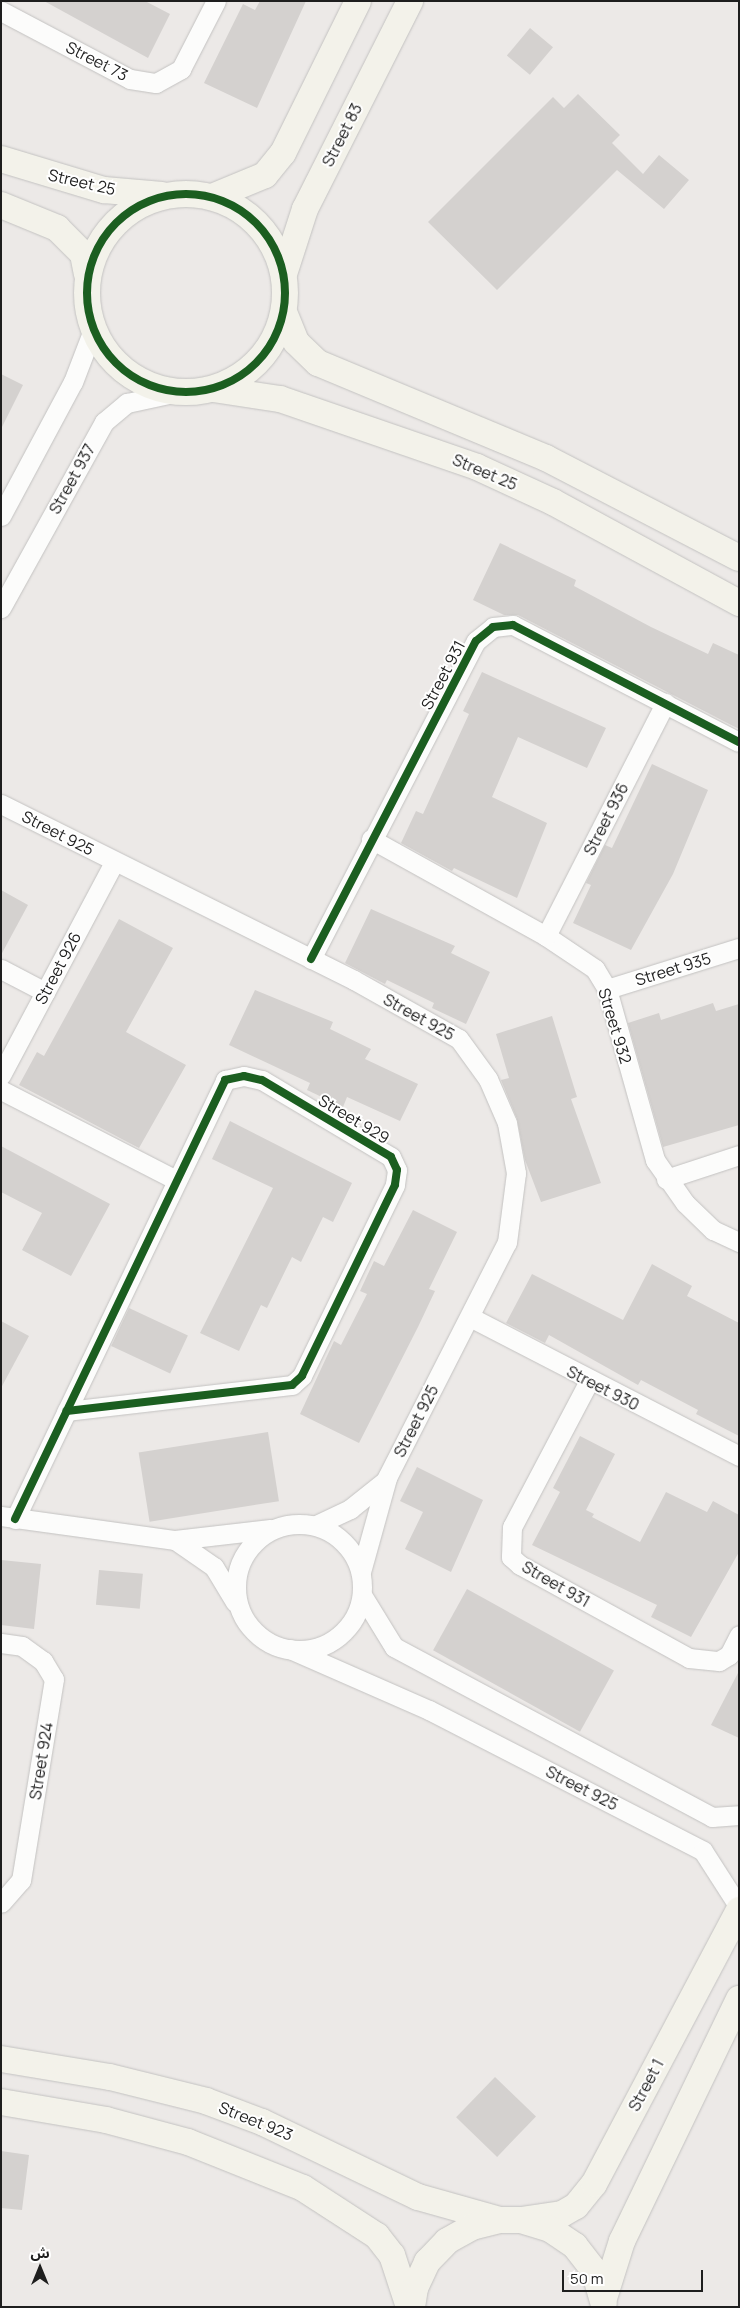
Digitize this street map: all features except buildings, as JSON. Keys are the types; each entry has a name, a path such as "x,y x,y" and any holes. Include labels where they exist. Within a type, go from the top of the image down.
{"street":[{"name":"Street 73","path":"1,10 130,79 156,83 181,69 216,1"},
{"path":"212,197 265,175 283,152 358,1"},
{"name":"Street 83","path":"284,274 305,209 410,1"},
{"name":"Street 25","path":"1,159 104,190 212,197"},
{"path":"87,274 97,247 114,223 138,206 165,195"},
{"path":"1,205 57,228 83,254 87,274 86,303 93,330 107,354 127,373 151,386 178,392 212,389 238,378 259,361 275,338 284,312 284,274 275,248 260,225 238,208 212,197"},
{"path":"284,312 296,342 318,363 546,458 739,558"},
{"path":"1,516 72,382 93,330"},
{"name":"Street 25","path":"212,389 280,399 477,467 553,502 739,603"},
{"name":"Street 937","path":"1,608 104,422 127,404 178,392"},
{"name":"Street 931","path":"311,959 371,840 476,641 493,627 513,625 739,742"},
{"name":"Street 936","path":"546,936 665,703"},
{"name":"Street 925","path":"1,804 311,959 459,1039 488,1079 508,1123 516,1173 508,1242 387,1478 361,1572"},
{"name":"Street 932","path":"371,840 546,936 595,969 607,989 647,1136 666,1178 713,1230 739,1242"},
{"name":"Street 926","path":"1,1075 115,861"},
{"name":"Street 935","path":"607,989 739,948"},
{"path":"1,968 45,992"},
{"name":"Street 929","path":"8,1517 66,1411 225,1080 244,1076 262,1080 391,1157 397,1170 395,1184 306,1368 292,1385 66,1411"},
{"path":"1,1090 176,1180"},
{"path":"666,1178 739,1155"},
{"name":"Street 930","path":"470,1316 589,1381 739,1456"},
{"name":"Street 931","path":"589,1381 512,1527 511,1556 520,1565 689,1658 719,1661 729,1655 739,1636"},
{"name":"Street 925","path":"316,1526 356,1505 387,1478"},
{"path":"8,1517 174,1540 273,1529 301,1523 316,1526 345,1542 361,1572 362,1595 352,1622 332,1641 304,1650 290,1649 262,1638 242,1615 214,1567 174,1540"},
{"path":"242,1615 235,1587 240,1566 250,1546 273,1529"},
{"path":"362,1595 394,1648 712,1818 739,1815"},
{"name":"Street 924","path":"1,1643 22,1646 43,1661 54,1679 21,1880 1,1903"},
{"name":"Street 925","path":"290,1649 429,1710 704,1851 739,1909"},
{"name":"Street 1","path":"411,2307 415,2288 428,2262 447,2241 472,2226 562,2214 576,2206 594,2184 739,1909"},
{"path":"604,2303 622,2241 739,1999"},
{"name":"Street 923","path":"1,2059 110,2077 206,2101 262,2122 418,2197 550,2229 575,2246 594,2270 604,2303"},
{"path":"1,2102 106,2120 188,2142 303,2188 377,2236 392,2255 411,2307"}],"cycle path":[{"path":"176,194 196,194 205,195 233,205 249,216 263,230 278,255 284,274 285,293 284,312 274,340 263,356 249,370 233,381 215,388 196,392 176,392 167,391 139,381 123,370 109,356 98,340 91,322 87,303 87,283 88,274 98,246 109,230 123,216 139,205 157,198 176,194"},
{"path":"311,959 476,641 493,627 513,625 739,742"},
{"path":"15,1519 225,1080 244,1076 262,1080 391,1157 397,1170 395,1185 302,1376 292,1385 66,1411"}]}
